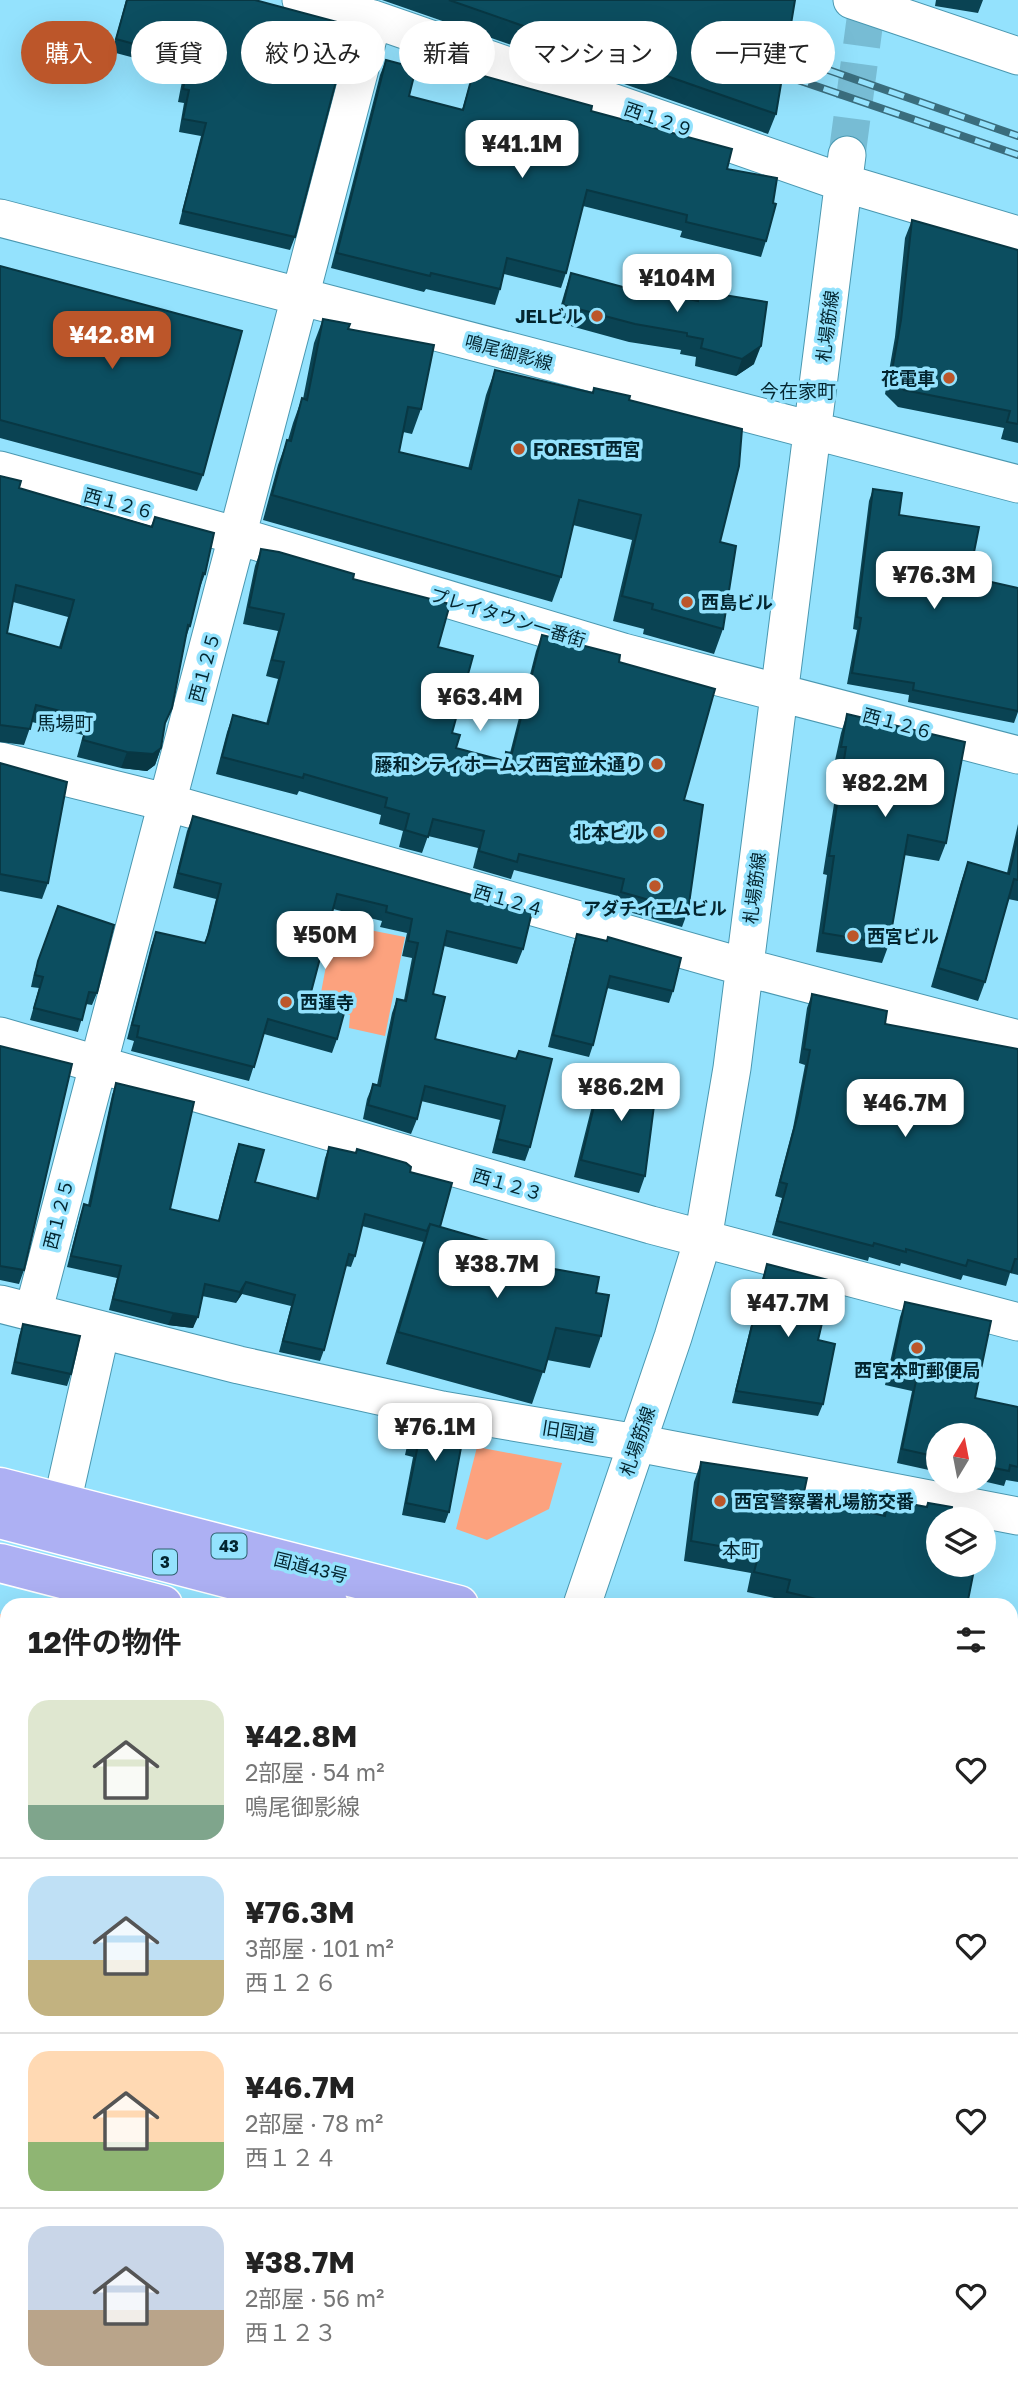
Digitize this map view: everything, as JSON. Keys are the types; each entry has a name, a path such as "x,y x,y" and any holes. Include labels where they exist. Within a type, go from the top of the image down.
{"highway":[{"name":"国道43号","path":"0,1487 432,1598"},
{"name":"3","path":"0,1519 302,1598"},
{"path":"0,1563 136,1598"},
{"path":"0,1584 52,1598"}],"street":[{"name":"西１２９","path":"301,0 373,19 846,169 1018,236"},
{"path":"863,6 1018,57"},
{"name":"西１２５","path":"17,1309 97,1065 169,803 373,19"},
{"name":"札場筋線","path":"584,1598 703,1239 732,1068 846,169"},
{"name":"鳴尾御影線","path":"0,218 1018,484"},
{"name":"西１２６","path":"0,470 238,536"},
{"name":"プレイタウン一番街","path":"238,536 623,652 779,691"},
{"name":"西１２６","path":"779,691 1018,755"},
{"name":"西１２４","path":"0,761 169,803 744,967 1018,1039"},
{"name":"西１２３","path":"0,1036 703,1239 1018,1322"},
{"name":"旧国道","path":"17,1309 442,1410 637,1443 1018,1516"},
{"path":"62,1503 101,1330"}],"shaded area":[{"path":"334,923 405,937 385,1036 349,1028 350,1015 322,1006 320,998"},
{"path":"477,1447 562,1463 549,1509 487,1540 456,1529"}],"building":[{"path":"127,0 255,0 334,21 241,21 241,84 335,84 295,237 183,211 206,123 183,119 189,90 183,89 184,84 227,84 227,21 131,21 131,43 117,39"},
{"path":"449,0 795,0 792,21 691,21 691,84 781,84 776,114 677,79 677,21 509,21"},
{"path":"386,60 399,63 399,84 412,84 409,96 463,110 470,84 495,84 495,79 592,106 591,111 732,149 727,169 777,178 773,203 776,204 766,241 686,222 687,215 587,190 566,273 507,258 500,289 431,273 430,276 337,253 380,84 385,84"},
{"path":"912,220 1018,250 1018,424 1007,422 1010,411 904,390 891,376 901,320"},
{"path":"0,266 242,331 203,475 0,420"},
{"path":"571,273 645,293 646,290 698,301 699,291 767,302 761,346 742,359 701,348 703,339 687,336 687,333 635,324 563,305"},
{"path":"323,319 350,324 348,329 434,345 421,409 408,407 399,452 471,469 495,370 593,393 594,388 630,396 629,400 742,429 739,466 720,542 736,546 723,629 652,609 653,604 622,596 641,515 579,500 561,577 272,495 287,440 291,441 302,398 307,400"},
{"path":"0,476 21,481 19,488 152,527 155,517 214,533 205,574 203,573 190,626 188,625 172,708 165,723 161,748 153,754 127,752 83,740 89,718 36,705 30,729 0,725","holes":["16,585 74,600 61,648 7,633"]},
{"path":"873,489 902,493 899,515 979,527 969,577 1018,588 1018,711 913,690 914,683 852,673 861,618 857,617"},
{"path":"261,549 354,574 353,579 450,604 438,647 473,656 452,733 460,735 456,748 505,761 506,752 512,753 542,635 620,655 619,662 715,689 684,800 703,805 688,911 621,892 624,879 519,854 517,862 479,851 484,831 433,819 428,837 405,830 409,814 385,807 387,798 304,774 303,778 222,757 233,715 268,724 284,662 272,660 284,614 249,607"},
{"path":"847,714 965,742 946,843 908,835 889,944 823,933 834,856 829,856 846,747 841,747"},
{"path":"0,763 67,782 48,883 0,874"},
{"path":"193,816 532,912 523,949 447,931 433,994 445,997 435,1039 516,1059 519,1051 552,1059 530,1147 497,1139 505,1106 425,1086 417,1119 368,1105 373,1084 380,1086 397,999 406,1001 418,943 408,941 412,919 386,912 387,906 337,894 310,996 346,1006 337,1039 268,1019 254,1067 137,1037 139,1026 132,1025 156,932 205,943 209,933 221,884 178,873"},
{"path":"1018,835 1018,880 1014,879 985,982 938,968 968,862 1009,874"},
{"path":"58,906 114,925 97,993 89,992 82,1020 34,1008 43,977 35,975 38,961"},
{"path":"577,934 607,941 608,937 681,958 673,991 610,976 593,1045 553,1035"},
{"path":"812,994 887,1011 885,1024 1018,1049 1018,1259 1015,1259 1011,1272 968,1260 966,1266 906,1249 906,1252 874,1243 873,1246 777,1221 787,1184 780,1182 798,1114 810,1050 804,1049"},
{"path":"0,1046 72,1064 24,1270 0,1266"},
{"path":"603,1069 657,1082 645,1176 581,1160"},
{"path":"116,1083 194,1102 170,1209 219,1221 239,1144 264,1150 255,1182 318,1199 329,1147 356,1153 357,1149 406,1163 411,1167 410,1172 452,1183 440,1227 430,1224 427,1231 365,1214 355,1256 349,1254 324,1350 283,1341 295,1295 246,1282 240,1292 205,1284 198,1317 113,1299 121,1266 71,1256 84,1204 90,1206"},
{"path":"430,1224 545,1257 543,1267 599,1277 596,1293 609,1295 601,1336 556,1328 544,1372 398,1332"},
{"path":"767,1264 832,1281 818,1340 835,1344 823,1404 736,1391"},
{"path":"905,1302 991,1321 975,1398 1018,1407 1018,1467 1010,1465 1009,1471 996,1468 996,1423 926,1423 926,1454 902,1449 917,1376 891,1370"},
{"path":"23,1324 80,1336 71,1374 15,1362"},
{"path":"415,1416 465,1426 449,1512 406,1503 418,1445 410,1444"},
{"path":"701,1462 807,1478 803,1497 885,1516 888,1500 927,1507 926,1577 973,1577 968,1598 812,1598 787,1592 790,1580 754,1572 759,1553 691,1541"},
{"path":"928,1503 952,1507 927,1507"}],"tunnel":[{"path":"847,155 865,20"}],"railway":[{"path":"835,72 1018,136"},
{"path":"810,84 1018,155"}],"place":[{"name":"JELビル","path":"597,316"},
{"name":"花電車","path":"949,378"},
{"name":"FOREST西宮","path":"519,449"},
{"name":"西島ビル","path":"687,602"},
{"name":"藤和シティホームズ西宮並木通り","path":"657,764"},
{"name":"北本ビル","path":"659,832"},
{"name":"アダチイエムビル","path":"655,886"},
{"name":"西宮ビル","path":"853,936"},
{"name":"西蓮寺","path":"286,1002"},
{"name":"西宮本町郵便局","path":"917,1348"},
{"name":"西宮警察署札場筋交番","path":"720,1501"}],"district":[{"name":"今在家町","path":"798,390"},
{"name":"馬場町","path":"65,722"},
{"name":"本町","path":"741,1549"}]}
